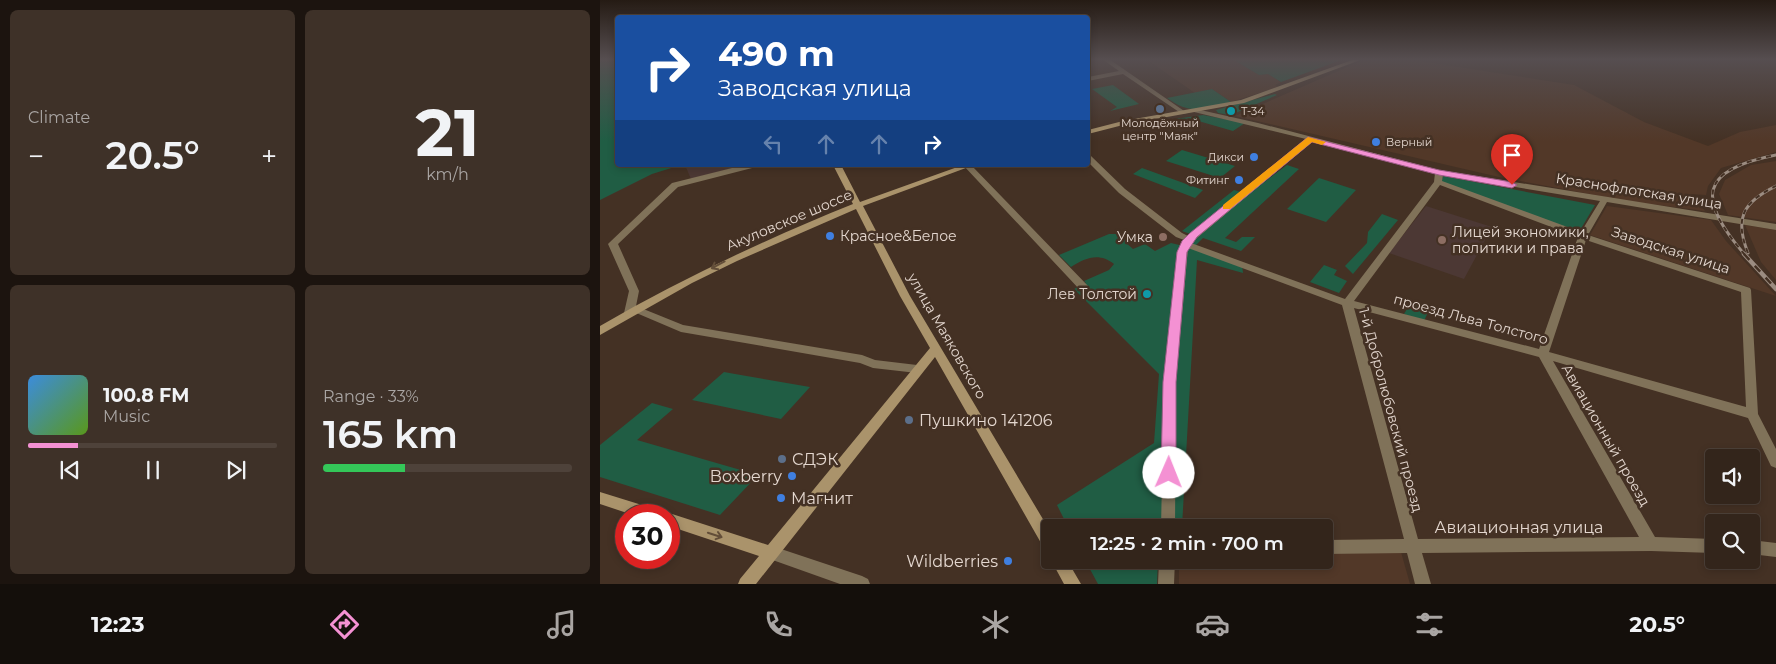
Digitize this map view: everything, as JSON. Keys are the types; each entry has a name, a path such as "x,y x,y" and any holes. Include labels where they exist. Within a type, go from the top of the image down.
{"street":[{"path":"1144,86 1184,113"},
{"path":"1090,132 1124,123 1242,102 1285,86"},
{"name":"Заводская улица","path":"1196,111 1256,124 1438,177 1583,236 1746,290 1752,414"},
{"path":"1168,519 1170,382 1182,252 1187,241 1311,139"},
{"name":"проезд Льва Толстого","path":"1090,160 1122,191 1187,241 1347,303 1543,354 1752,414"},
{"path":"745,167 675,185 613,244 634,291 633,311 681,328 862,359 873,364 917,369"},
{"name":"улица Маяковского","path":"837,167 905,296 1041,530"},
{"name":"Акуловское шоссе","path":"600,331 633,311 753,248 963,167"},
{"path":"970,167 1085,290"},
{"name":"Краснофлотская улица","path":"1438,177 1604,200 1776,227"},
{"name":"1-й Добролюбовский проезд","path":"1423,584 1347,303 1438,177"},
{"path":"1543,354 1583,236 1604,200"},
{"path":"746,584 935,349"},
{"name":"Авиационный проезд","path":"1543,354 1651,544"},
{"path":"1752,414 1776,462"},
{"path":"600,498 619,504"},
{"path":"680,524 862,584"},
{"name":"Авиационная улица","path":"1333,547 1651,544 1705,546"},
{"path":"1760,548 1776,550"},
{"path":"1064,569 1073,584"},
{"path":"1166,584 1167,569"}],"shaded area":[{"path":"1185,86 1278,87 1231,102 1212,89 1195,93"},
{"path":"1303,86 1576,86 1644,122 1708,146 1740,132 1776,125 1776,152 1721,168 1708,186 1706,195 1691,194 1705,211 1627,201 1499,177 1235,116"},
{"path":"1776,161 1776,222 1728,215 1719,194 1725,180 1751,165"},
{"path":"686,167 737,167 691,179"},
{"name":"Лицей экономики, политики и права","path":"1426,206 1492,227 1464,279 1389,253"},
{"path":"1607,206 1711,220 1726,241 1776,296 1590,235"},
{"path":"1745,225 1776,230 1776,280 1761,262"},
{"path":"1401,552 1410,584 1179,584 1179,569 1333,569 1333,554"}],"green space":[{"path":"600,86 615,86 615,167 675,167 652,174 600,200"},
{"path":"1115,86 1139,104 1110,111 1117,107 1092,89"},
{"path":"1212,89 1231,102 1191,109 1176,104 1167,98"},
{"path":"1277,95 1231,115 1218,113 1216,110"},
{"path":"1203,115 1245,123 1233,131 1188,118 1182,121 1175,119"},
{"path":"1182,150 1235,166 1220,178 1166,161"},
{"path":"1287,165 1299,169 1225,238 1236,242 1242,237 1255,237 1241,251 1203,238 1195,246 1186,240 1193,235 1182,231 1234,190 1244,193 1203,228"},
{"path":"1142,168 1203,190 1195,198 1133,174"},
{"path":"1443,176 1595,205 1579,232 1441,182"},
{"path":"1319,178 1356,190 1326,222 1287,209"},
{"path":"1382,214 1398,220 1353,274 1345,266 1367,243 1368,232"},
{"path":"1109,234 1133,234 1137,237 1125,242 1133,249 1145,244 1155,251 1171,243 1196,249 1242,265 1243,273 1197,260 1182,519 1064,519 1057,505 1154,443 1159,374 1074,289 1086,283 1084,281 1109,270 1114,264 1097,257 1087,259 1071,267 1059,255"},
{"path":"1324,265 1337,270 1334,275 1347,281 1339,293 1310,282"},
{"path":"1411,302 1430,308 1424,321 1404,314"},
{"path":"724,372 810,387 781,419 692,400"},
{"path":"652,403 673,409 637,440 758,475 720,515 600,477 600,445"},
{"path":"1090,569 1158,569 1157,584 1098,584"}],"railway":[{"path":"1745,255 1729,235 1719,218 1713,203 1713,190 1719,178 1732,169 1750,161 1776,155"},
{"path":"1748,253 1742,230 1744,212 1756,198 1776,186"},
{"path":"1744,254 1776,289"}],"slow traffic":[{"path":"1226,207 1311,139 1322,142"}],"place":[{"name":"Молодёжный центр \"Маяк\"","path":"1160,109"},
{"name":"Т-34","path":"1231,111"},
{"name":"Верный","path":"1376,142"},
{"name":"Дикси","path":"1254,157"},
{"name":"Фитинг","path":"1239,180"},
{"name":"Красное&Белое","path":"830,236"},
{"name":"Умка","path":"1163,237"},
{"name":"Лицей экономики, политики и права","path":"1442,240"},
{"name":"Лев Толстой","path":"1147,294"},
{"name":"Пушкино 141206","path":"909,420"},
{"name":"СДЭК","path":"782,459"},
{"name":"Boxberry","path":"792,476"},
{"name":"Магнит","path":"781,498"},
{"name":"Wildberries","path":"1008,561"}],"route":[{"path":"1169,473 1170,382 1182,252 1189,239 1311,139 1439,172 1512,185"}]}
